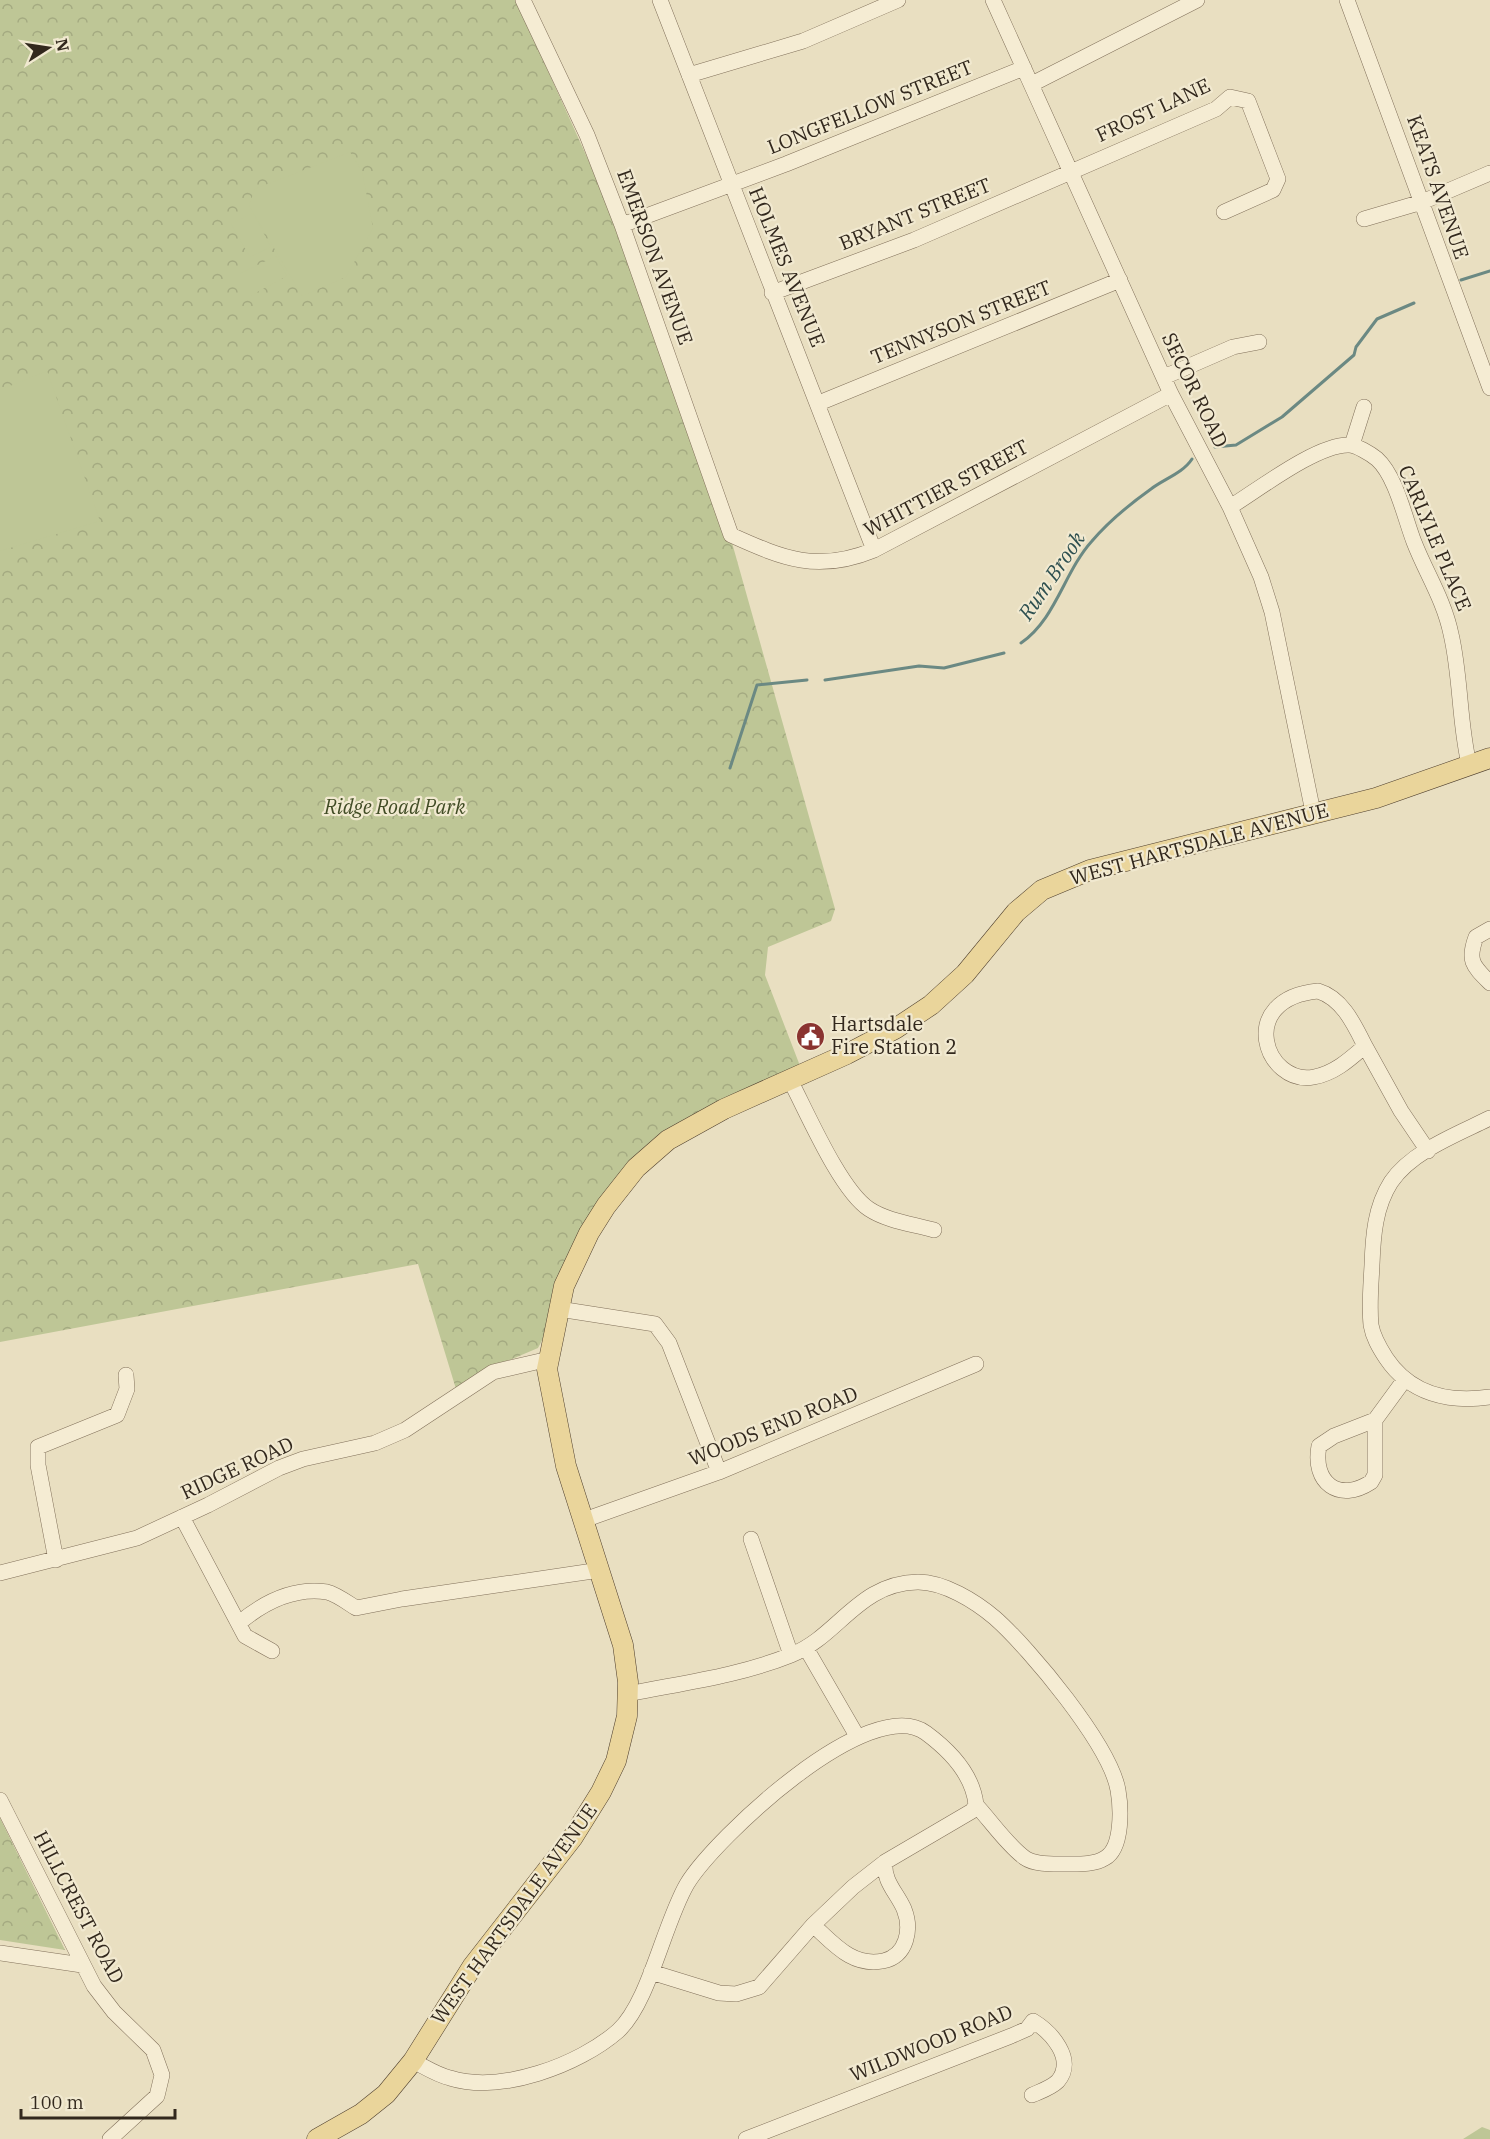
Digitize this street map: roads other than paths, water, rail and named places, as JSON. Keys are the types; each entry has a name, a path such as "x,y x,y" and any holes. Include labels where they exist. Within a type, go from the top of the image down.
{"main road":[{"name":"WEST HARTSDALE AVENUE","path":"317,2139 361,2114 386,2094 413,2061 472,1967 573,1837 601,1792 616,1761 627,1716 628,1694 623,1645 566,1466 548,1378 549,1359 564,1286 589,1233 606,1206 636,1168 668,1140 693,1125 860,1047 931,1005 965,974 1016,912 1042,890 1064,879 1090,870 1219,839 1313,812 1376,798 1490,758"}],"street":[{"name":"EMERSON AVENUE","path":"523,0 587,135 622,225 731,535"},
{"name":"HOLMES AVENUE","path":"660,0 772,293 819,403 874,550"},
{"path":"689,75 803,41 898,0"},
{"name":"SECOR ROAD","path":"993,0 1171,394 1230,507 1261,577 1272,612 1313,812"},
{"path":"1032,84 1197,0"},
{"name":"KEATS AVENUE","path":"1347,0 1487,369 1490,388"},
{"name":"LONGFELLOW STREET","path":"622,225 1024,68"},
{"name":"FROST LANE","path":"1071,171 1216,109 1230,97 1248,101 1278,179 1273,190 1224,212"},
{"name":"BRYANT STREET","path":"772,293 914,240 1071,171"},
{"path":"1364,219 1422,202 1490,172"},
{"name":"TENNYSON STREET","path":"819,403 1120,280"},
{"path":"1164,377 1233,347 1259,342"},
{"name":"WHITTIER STREET","path":"731,535 761,549 814,564 850,560 874,550 1171,394"},
{"path":"1230,507 1299,463 1326,449 1352,445 1365,406"},
{"name":"CARLYLE PLACE","path":"1352,445 1377,459 1386,473 1414,544 1443,602 1459,672 1464,745 1469,764"},
{"path":"1490,929 1476,937 1470,953 1474,967 1490,982"},
{"path":"1365,1046 1330,1072 1312,1078 1292,1075 1282,1070 1269,1051 1266,1026 1274,1007 1287,997 1318,991 1329,994 1339,1003 1365,1046 1401,1111 1428,1151"},
{"path":"790,1080 832,1160 866,1207 880,1215 934,1230"},
{"path":"1490,1118 1428,1151 1407,1165 1393,1180 1382,1198 1374,1231 1371,1326 1376,1342 1395,1371 1413,1386 1434,1395 1466,1400 1490,1397"},
{"path":"559,1309 655,1324 660,1328 669,1343 719,1472"},
{"name":"RIDGE ROAD","path":"0,1573 137,1538 295,1462 375,1443 405,1430 493,1372 549,1359"},
{"name":"WOODS END ROAD","path":"584,1520 719,1472 976,1364"},
{"path":"56,1560 38,1465 38,1447 117,1415 127,1389 126,1375"},
{"path":"1375,1420 1375,1475 1371,1482 1351,1489 1335,1489 1323,1480 1318,1471 1319,1446 1334,1436 1375,1420 1405,1379"},
{"path":"182,1517 245,1636 272,1651"},
{"path":"751,1539 791,1655"},
{"path":"238,1623 258,1608 295,1593 328,1592 356,1608 402,1599 600,1570"},
{"path":"628,1694 749,1670 806,1648 862,1600 901,1583 920,1582 937,1586 962,1596 993,1617 1013,1635 1072,1707 1108,1758 1118,1791 1117,1841 1111,1854 1098,1862 1050,1864 1027,1859 976,1805"},
{"path":"806,1648 857,1736"},
{"path":"413,2061 450,2079 468,2082 502,2082 566,2064 619,2030 629,2018 651,1972 662,1936 695,1871 729,1833 819,1758 857,1736 883,1727 899,1725 922,1730 961,1765 975,1793 976,1805 972,1811 885,1862 853,1887 813,1925 759,1987 736,1994 719,1993 651,1972"},
{"name":"HILLCREST ROAD","path":"0,1800 82,1965 102,1999 153,2050 160,2062 162,2075 157,2096 110,2139"},
{"path":"813,1925 846,1955 858,1961 884,1961 901,1950 907,1937 904,1910 888,1881 885,1862"},
{"path":"0,1953 82,1965"},
{"name":"WILDWOOD ROAD","path":"746,2139 1019,2033 1027,2029 1033,2021 1044,2028 1057,2042 1065,2062 1060,2079 1050,2088 1032,2095"}],"waterway":[{"name":"Rum Brook","path":"1461,280 1490,271"},
{"name":"Rum Brook","path":"1215,447 1236,445 1282,417 1354,355 1356,347 1377,319 1414,303"},
{"name":"Rum Brook","path":"1021,643 1043,621 1082,553 1099,534 1128,507 1156,485 1178,472 1192,459"},
{"name":"Rum Brook","path":"825,680 919,666 944,668 1004,653"},
{"name":"Rum Brook","path":"730,768 757,685 807,680"}],"place":[{"name":"Hartsdale Fire Station 2","path":"810,1036"}],"park label":[{"name":"Ridge Road Park","path":"395,807"}]}
